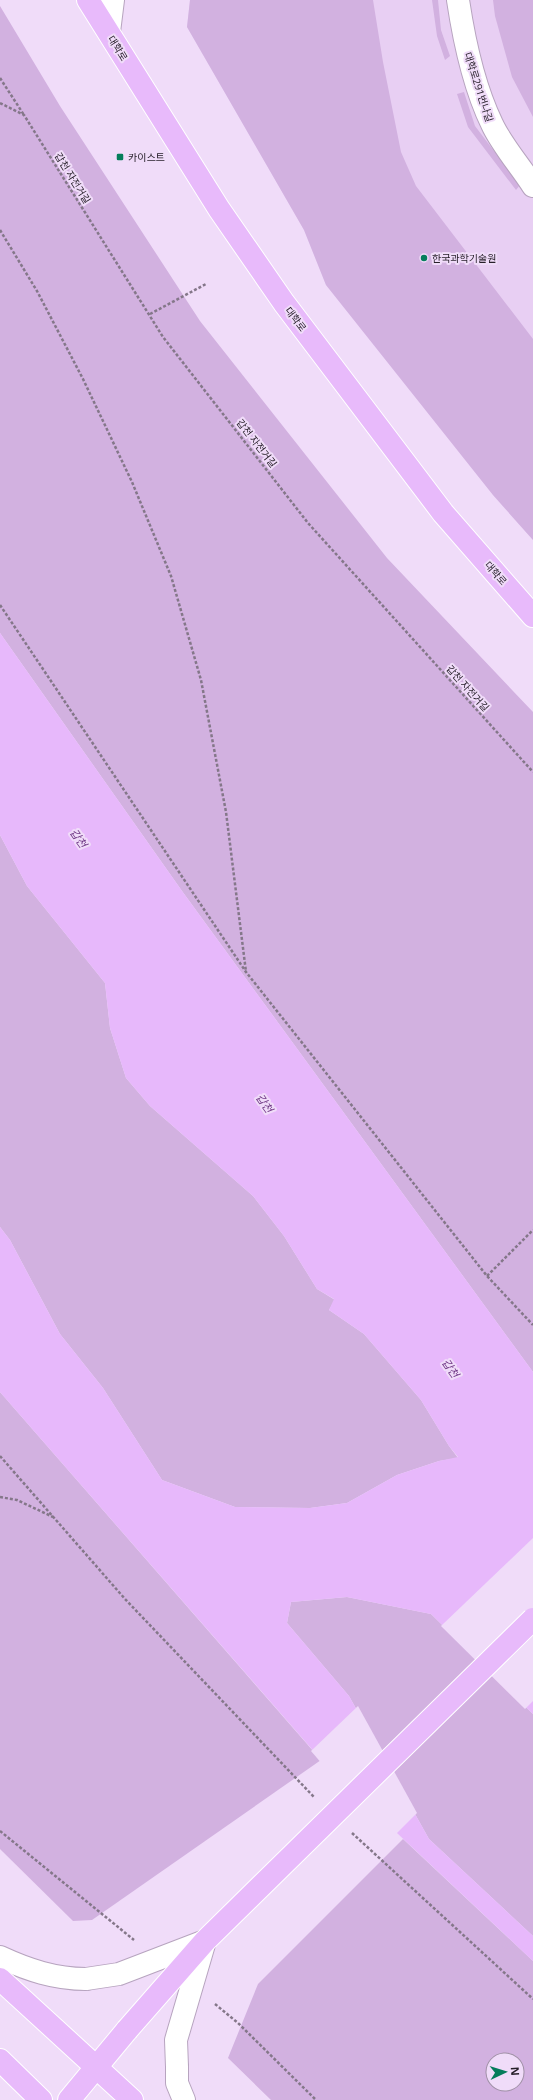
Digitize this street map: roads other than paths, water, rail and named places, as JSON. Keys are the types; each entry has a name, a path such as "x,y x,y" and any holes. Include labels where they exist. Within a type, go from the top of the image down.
{"main road":[{"name":"대학로","path":"88,0 219,209 284,303 443,513 533,616"},
{"path":"69,2100 95,2067 205,1941 533,1620"},
{"path":"0,1979 132,2100"},
{"path":"0,2060 41,2100"}],"street":[{"path":"109,32 114,0"},
{"name":"대학로291번나길","path":"458,0 462,32 472,69 492,125 533,186"},
{"path":"0,1957 27,1970 65,1979 86,1979 119,1974 205,1941"},
{"path":"184,2100 177,2084 176,2040 205,1941"}],"water":[{"name":"갑천","path":"0,633 182,891 533,1372 533,1714 431,1614 347,1597 291,1602 287,1623 349,1696 429,1839 533,1936 533,1961 331,1771 0,1392 0,1227 10,1240 60,1334 103,1388 162,1480 235,1507 310,1508 347,1503 397,1475 439,1461 458,1457 449,1446 421,1400 364,1334 329,1310 334,1299 317,1289 284,1236 253,1196 150,1106 126,1078 110,1028 105,983 27,886 0,835"}],"place":[{"name":"카이스트","path":"120,157"},
{"name":"한국과학기술원","path":"424,258"}]}
